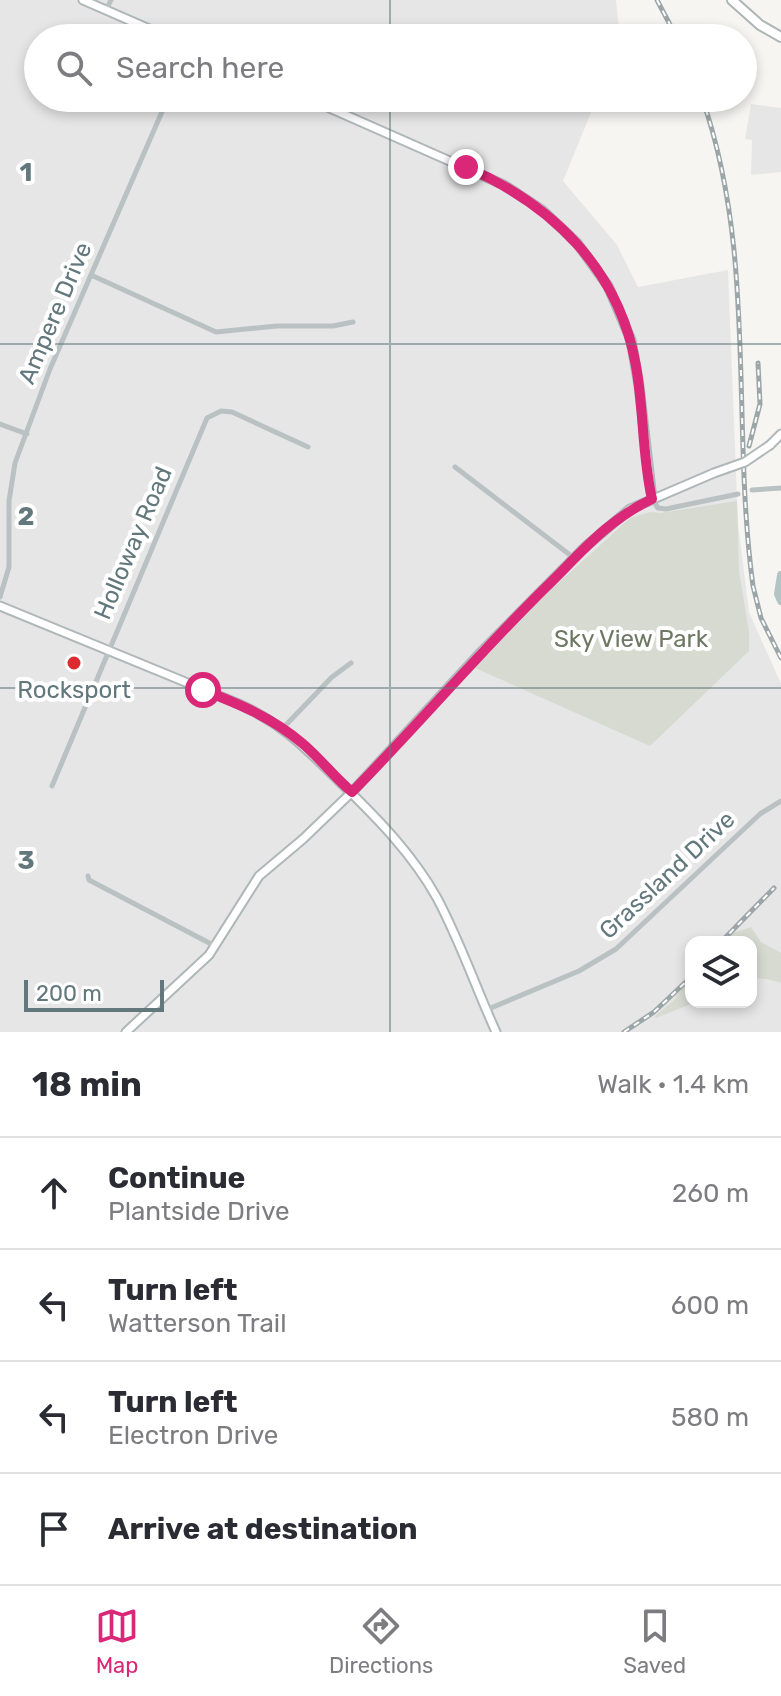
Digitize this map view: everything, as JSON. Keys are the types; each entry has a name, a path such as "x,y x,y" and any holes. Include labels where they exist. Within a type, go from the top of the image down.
{"main road":[{"path":"732,0 760,25 781,37"}],"street":[{"path":"83,0 138,24"},
{"path":"106,10 111,0"},
{"name":"Ampere Drive","path":"0,597 9,563 10,484 15,463 50,369 162,112"},
{"path":"339,112 504,185 542,210 577,243 608,286 631,340 652,499 658,508 666,509 738,494"},
{"path":"91,275 216,332 277,326 333,326 353,322"},
{"name":"Holloway Road","path":"52,786 207,418 216,412 232,412 308,447"},
{"path":"0,424 27,434"},
{"path":"126,1032 200,965 259,876 352,792 482,651 574,558 623,514 652,499 745,462 781,434"},
{"path":"455,467 574,558"},
{"path":"752,490 781,488"},
{"path":"0,606 239,704 283,728 311,751 399,842 429,886 496,1032"},
{"path":"283,728 332,677 351,663"},
{"name":"Grassland Drive","path":"486,1010 579,971 616,949 760,814 781,801"},
{"path":"88,876 89,880 215,946"}],"shaded area":[{"path":"0,0 616,0 619,24 24,24 24,112 591,112 563,181 617,245 638,287 728,270 738,524 749,612 781,684 781,1032 0,1032"},
{"path":"757,105 781,108 781,172 751,175 752,140 745,139 750,112 757,112"}],"green space":[{"name":"Sky View Park","path":"737,501 739,571 749,651 650,746 475,668 545,595 630,518 650,512"},
{"path":"751,927 757,936 730,936"},
{"path":"757,936 761,942 781,953 781,983 757,978"},
{"path":"685,983 685,1006 656,1018 655,1016 674,1000"}],"waterway":[{"path":"781,575 778,594 781,601"}],"railway":[{"path":"657,0 670,24"},
{"path":"706,112 719,157 737,279 743,463 753,586 761,618 781,658"},
{"path":"749,446 760,404 758,363"},
{"path":"727,936 774,888"},
{"path":"624,1032 654,1012 685,983"}],"place":[{"name":"Rocksport","path":"74,663"}],"route":[{"path":"203,690 251,710 283,728 352,792 482,651 585,547 623,514 652,499 634,354 625,322 608,286 560,225 521,195 466,167"}]}
